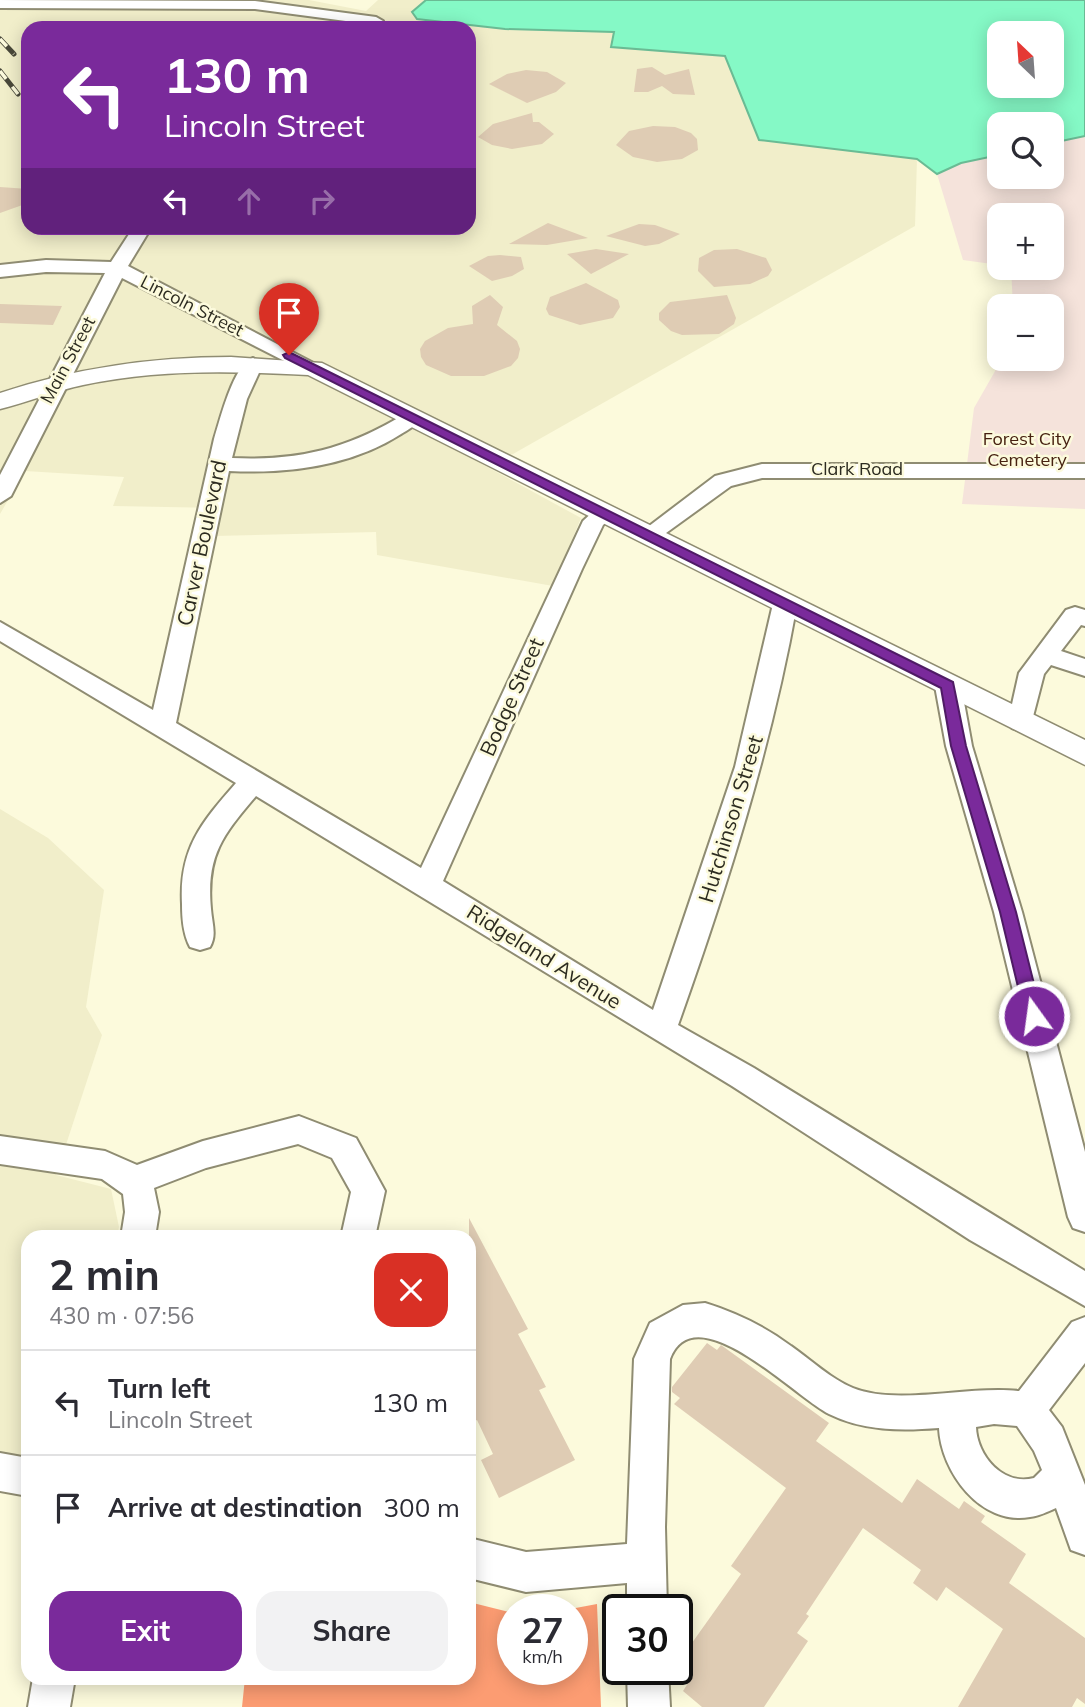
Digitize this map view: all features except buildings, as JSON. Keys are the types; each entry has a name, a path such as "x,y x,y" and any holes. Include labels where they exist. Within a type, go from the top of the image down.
{"main road":[{"path":"0,401 57,381 108,370 171,363 313,368"},
{"name":"Lincoln Street","path":"313,368 1085,754"}],"street":[{"path":"0,4 58,2 255,5 377,20"},
{"path":"45,18 58,2"},
{"name":"Main Street","path":"0,496 57,381 117,268 138,235"},
{"name":"Lincoln Street","path":"0,271 46,266 117,268 313,368"},
{"name":"Carver Boulevard","path":"162,726 220,464 237,399 253,364"},
{"path":"220,464 251,466 314,458 365,446 412,418"},
{"name":"Clark Road","path":"647,536 723,481 762,471 1085,471"},
{"name":"Bodge Street","path":"427,884 570,569 594,521 604,514"},
{"name":"Hutchinson Street","path":"661,1030 700,922 759,728 774,670 785,604"},
{"path":"1021,722 1032,673 1075,615 1085,618"},
{"name":"Ridgeland Avenue","path":"0,630 427,884 661,1030 743,1077 982,1230 1085,1290"},
{"path":"1046,656 1085,667"},
{"path":"948,685 959,746 1008,912 1085,1217"},
{"path":"200,939 193,876 198,857 215,825 253,782"},
{"path":"134,1181 203,1155 299,1130 344,1148 368,1191 360,1230"},
{"path":"0,1150 105,1165 121,1171 134,1181 140,1191 144,1209 140,1230"},
{"path":"647,1594 648,1390 652,1359 663,1335 682,1322 720,1321 759,1344 814,1387 845,1404 906,1413 994,1406 1027,1410 1049,1440 1085,1536"},
{"path":"1027,1410 1085,1334"},
{"path":"964,1409 957,1430 965,1463 992,1491 1024,1500 1046,1493 1062,1474"},
{"path":"0,1472 21,1475"},
{"path":"476,1560 526,1572 646,1562"},
{"path":"49,1707 53,1685"},
{"path":"648,1685 649,1707"}],"shaded area":[{"path":"0,0 309,0 366,11 378,0 426,0 412,12 461,21 21,21 21,235 476,235 476,24 505,29 615,32 612,47 725,56 759,140 917,159 915,226 513,454 480,463 581,518 553,586 377,555 376,532 214,536 220,508 113,506 124,477 25,471 0,514"},
{"path":"426,0 1085,0 1085,136 1064,140 1064,112 987,112 987,158 961,163 937,174 917,159 759,140 725,56 611,47 614,32 505,29 476,26 476,21 417,19 412,12"},
{"path":"0,809 48,838 104,890 86,1007 102,1035 56,1175 111,1189 119,1227 118,1230 21,1230 21,1487 0,1485"},
{"path":"476,1604 497,1609 497,1685 588,1685 588,1606 597,1604 601,1707 242,1707 244,1685 476,1685"}],"green space":[{"name":"Forest City Cemetery","path":"426,0 1085,0 1085,509 962,504 974,408 995,371 1064,371 1064,294 1012,294 1012,280 1064,280 1064,203 987,203 987,263 963,260 937,174 917,159 759,140 725,56 611,47 614,32 505,29 476,26 476,21 417,19 412,12"}],"railway":[{"path":"0,39 14,54"},
{"path":"0,71 18,94"}],"route":[{"path":"289,355 948,685 959,746 1008,912 1034,1016"}]}
